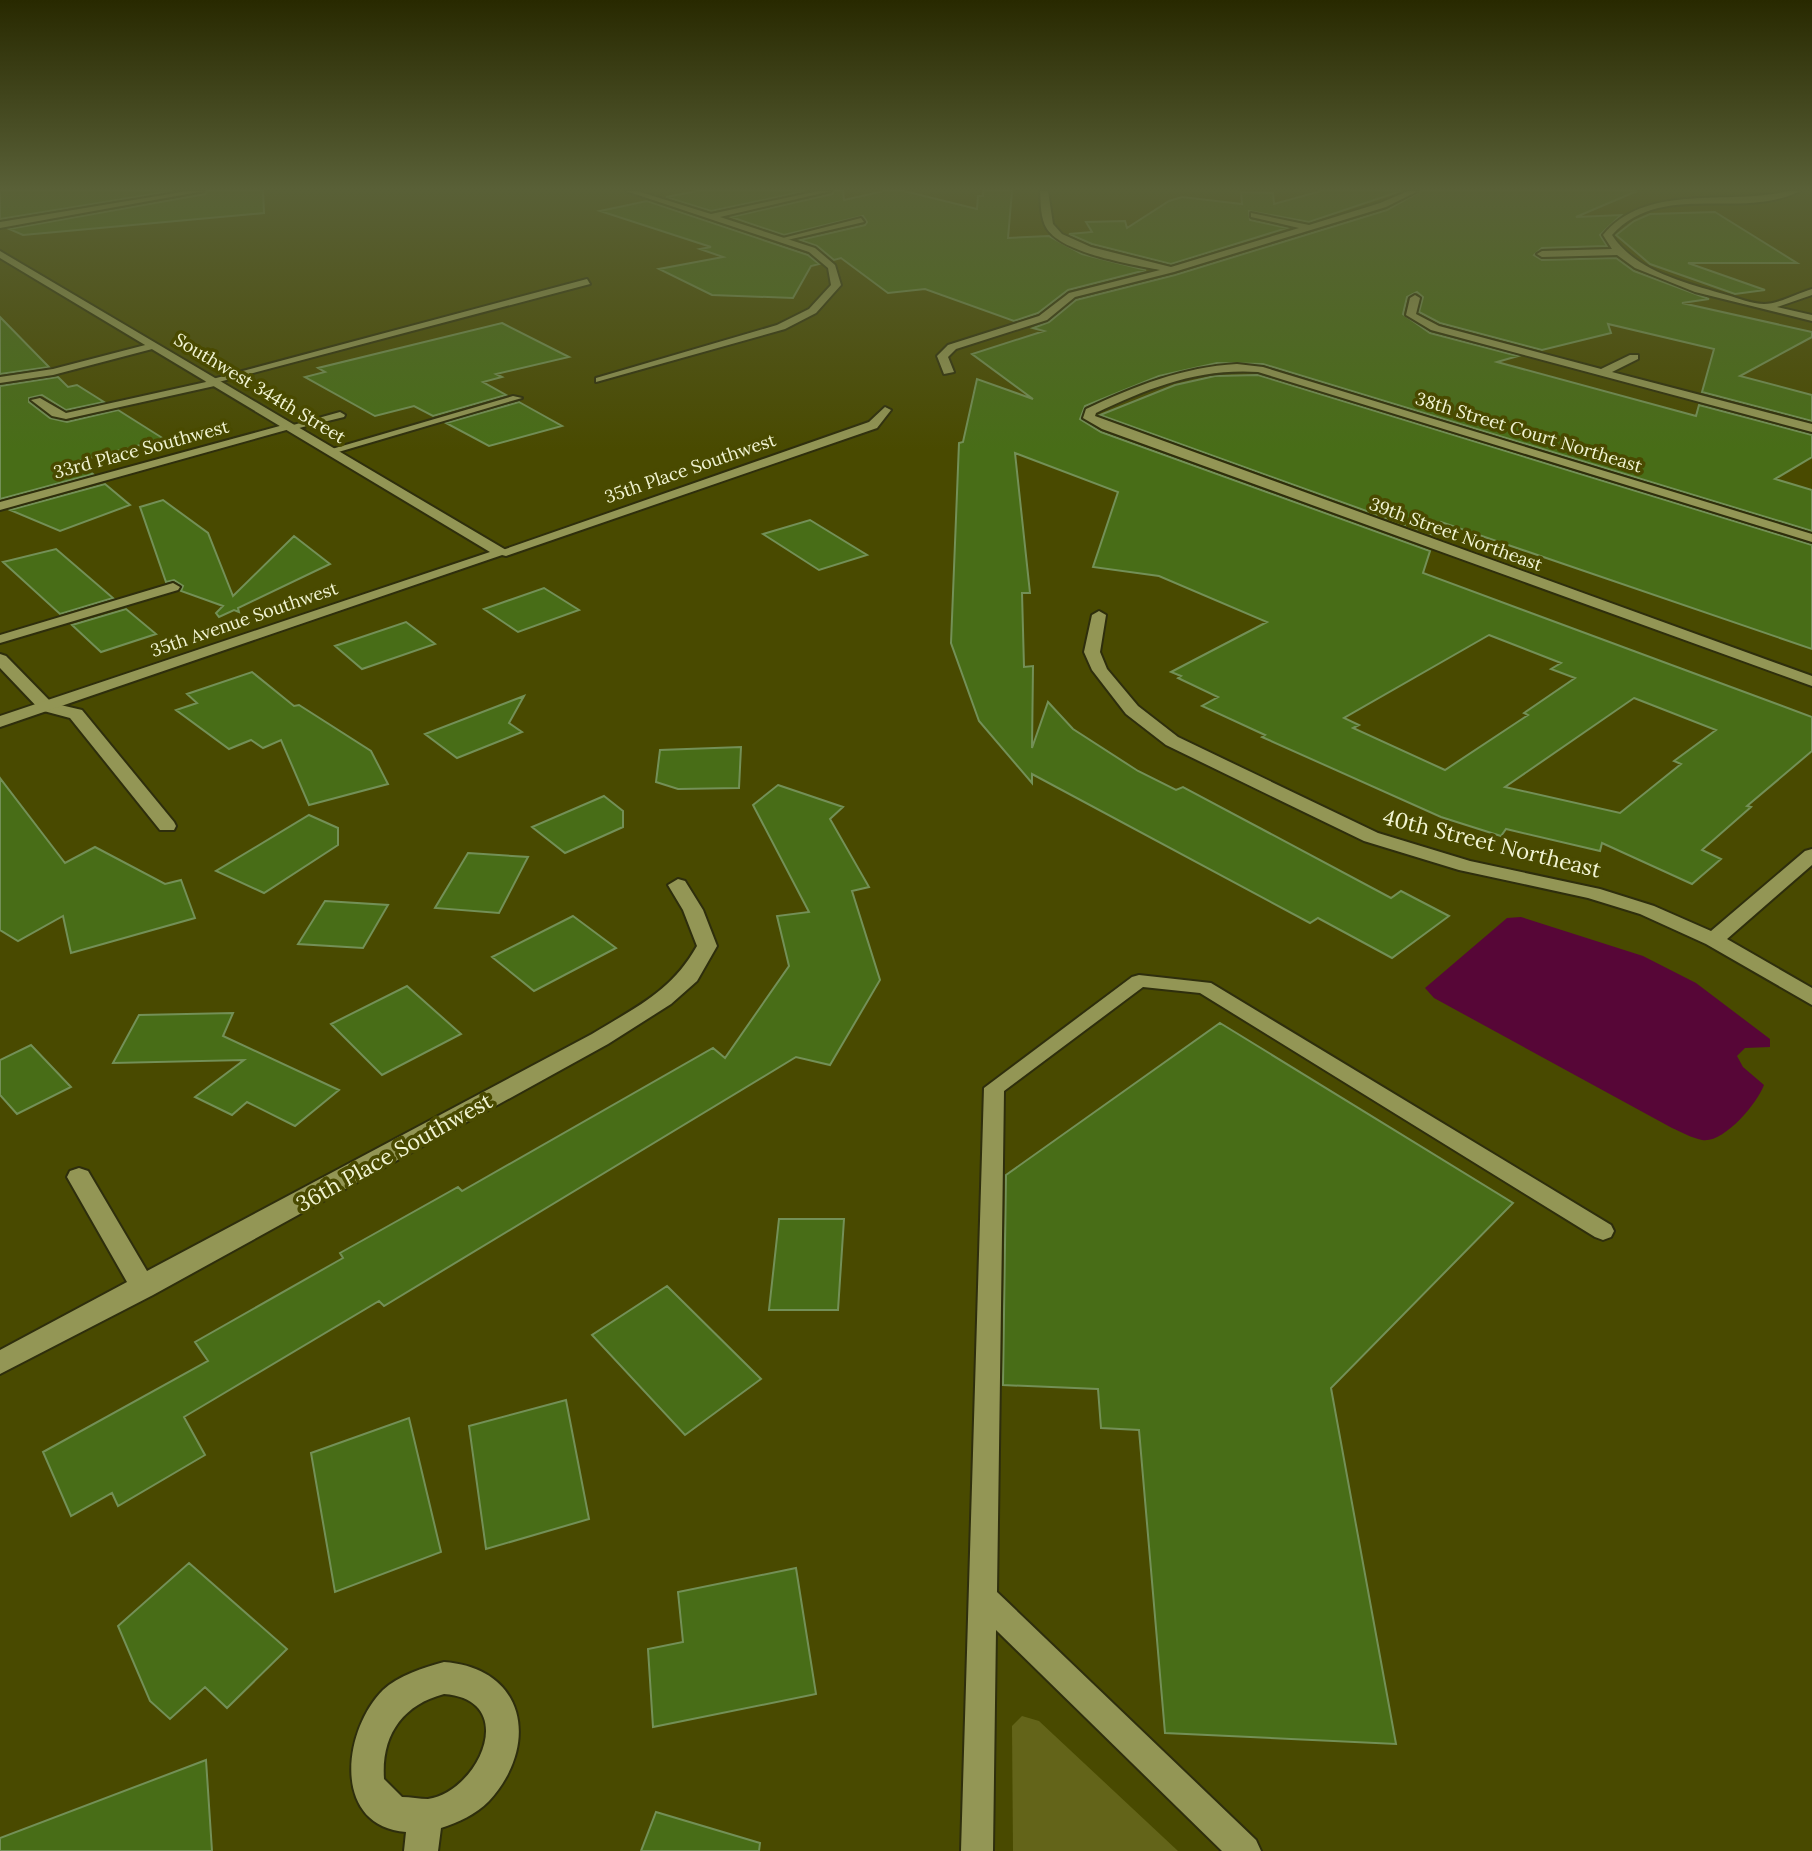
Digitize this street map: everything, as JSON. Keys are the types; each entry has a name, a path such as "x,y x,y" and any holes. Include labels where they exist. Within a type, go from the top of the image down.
{"street":[{"name":"Southwest 344th Street","path":"39,277 501,553"},
{"path":"600,380 738,341 808,315 829,296 836,285 834,277"},
{"path":"948,372 942,356 952,347 1043,318 1072,295 1142,277"},
{"path":"1668,277 1681,284 1812,318"},
{"path":"213,382 587,282"},
{"path":"1766,307 1812,292"},
{"path":"1415,298 1411,315 1418,321 1812,428"},
{"path":"1603,372 1634,357"},
{"name":"39th Street Northeast","path":"1234,365 1190,373 1102,405 1090,411 1089,418 1812,681"},
{"name":"38th Street Court Northeast","path":"1234,365 1259,369 1812,538"},
{"name":"35th Place Southwest","path":"501,553 873,425 885,410"},
{"name":"33rd Place Southwest","path":"0,506 291,427"},
{"name":"35th Avenue Southwest","path":"0,722 501,553"},
{"name":"40th Street Northeast","path":"1099,615 1092,652 1100,670 1132,710 1172,741 1371,837 1466,866 1593,893 1647,910 1713,940 1784,978 1812,998"},
{"path":"0,659 46,707 76,714 167,826"},
{"path":"1713,940 1812,855"},
{"name":"36th Place Southwest","path":"0,1363 144,1288 600,1039 664,999 690,976 707,946 693,910 678,885"},
{"path":"79,1177 144,1288"},
{"path":"444,1678 468,1681 489,1693 501,1714 503,1739 495,1766 477,1790 453,1808 425,1816 399,1814 378,1800 366,1778 366,1751 375,1725 393,1702 417,1686 444,1678"},
{"path":"421,1851 425,1816"}],"lane":[{"path":"0,380 53,372 153,346"},
{"path":"36,400 56,414 66,416 213,382"},
{"path":"331,451 517,398"},
{"path":"291,427 340,415"},
{"path":"0,639 173,587"},
{"path":"977,1851 994,1088 1139,981 1204,987 1603,1231"},
{"path":"983,1598 1245,1851"}],"shaded area":[{"path":"1521,917 1643,956 1696,983 1770,1039 1770,1047 1745,1048 1737,1056 1743,1067 1764,1085 1747,1112 1720,1136 1702,1140 1690,1136 1434,998 1425,988 1507,918"},
{"path":"1022,1716 1039,1721 1178,1851 1013,1851 1012,1726"}],"building":[{"path":"676,277 805,277 793,298 712,295"},
{"path":"867,277 1117,277 1068,290 1038,313 1014,321 925,289 888,293"},
{"path":"1166,277 1651,277 1709,299 1682,303 1812,332 1812,337 1740,376 1812,395 1812,421 1702,392 1714,349 1608,324 1611,333 1542,350 1440,323 1419,312 1423,297 1417,292 1407,297 1403,314 1430,333 1518,356 1497,362 1696,416 1699,405 1812,435 1812,457 1775,479 1812,490 1812,531 1263,364 1217,363 1159,376 1085,406 1080,419 1101,432 1430,551 1423,573 1812,717 1812,751 1747,806 1751,807 1702,850 1721,859 1692,884 1602,843 1600,851 1506,829 1501,836 1441,817 1262,737 1265,735 1202,706 1218,697 1171,672 1267,622 1159,576 1093,567 1118,492 1015,453 1030,593 1022,593 1024,667 1033,666 1032,748 1048,702 1073,729 1138,771 1176,790 1183,787 1391,898 1401,891 1449,916 1392,958 1318,918 1310,923 1032,774 1032,783 979,721 951,643 959,443 963,442 977,379 1033,399 972,354 1044,331 1033,328 1049,322 1076,300","holes":["1489,635 1561,663 1551,669 1575,678 1524,713 1528,715 1445,770 1353,728 1359,725 1344,718","1634,698 1716,730 1674,761 1681,764 1620,813 1505,787"]},
{"path":"1688,277 1729,277 1765,290 1735,294"},
{"path":"0,317 49,367 0,374"},
{"path":"502,323 569,357 496,374 502,377 483,382 506,395 433,416 414,406 375,416 305,377 325,372 318,368"},
{"path":"1258,375 1812,545 1812,649 1441,522 1436,536 1100,415 1175,385 1215,376"},
{"path":"58,377 68,387 77,385 104,402 66,410 42,395 29,398 29,402 50,418 67,422 118,410 164,439 78,461 93,474 0,499 0,386"},
{"path":"519,402 562,426 489,446 446,423"},
{"path":"105,484 130,505 60,531 10,510"},
{"path":"163,500 208,533 233,596 294,536 330,564 238,608 239,612 234,610 219,617 216,613 223,606 181,591 183,586 174,580 166,582 140,507"},
{"path":"810,520 867,555 819,570 763,534"},
{"path":"56,549 113,598 60,614 3,562"},
{"path":"544,588 579,610 518,632 484,609"},
{"path":"126,609 156,634 101,652 72,625"},
{"path":"406,622 435,644 362,669 335,646"},
{"path":"252,672 294,706 299,705 371,751 388,784 309,805 281,740 263,748 251,740 229,749 176,710 197,703 187,694"},
{"path":"524,696 509,723 522,732 457,758 425,734"},
{"path":"741,747 739,788 678,789 656,782 660,750"},
{"path":"0,778 65,863 95,847 165,884 181,880 195,918 71,953 63,916 18,941 0,930"},
{"path":"778,785 843,807 830,819 869,887 852,891 880,980 830,1065 796,1057 384,1306 379,1301 184,1417 205,1455 118,1506 112,1493 71,1516 43,1452 208,1361 195,1342 343,1258 340,1253 458,1187 462,1191 713,1048 725,1058 789,966 777,916 809,912 753,805"},
{"path":"604,796 623,811 623,827 565,853 532,827"},
{"path":"309,815 338,828 338,845 264,893 216,871"},
{"path":"468,853 528,857 499,913 435,908"},
{"path":"325,901 388,905 363,948 298,944"},
{"path":"573,916 616,948 534,991 492,957"},
{"path":"407,986 461,1034 382,1075 331,1024"},
{"path":"233,1013 223,1036 339,1090 295,1126 247,1102 232,1115 195,1097 244,1060 113,1063 139,1015"},
{"path":"1220,1023 1513,1203 1331,1388 1396,1744 1165,1733 1139,1430 1101,1428 1098,1389 1003,1385 1006,1175"},
{"path":"31,1045 71,1087 17,1114 0,1095 0,1060"},
{"path":"779,1219 844,1219 838,1310 769,1310"},
{"path":"667,1286 761,1379 685,1435 592,1335"},
{"path":"566,1400 589,1519 486,1549 469,1426"},
{"path":"409,1418 441,1552 335,1592 311,1453"},
{"path":"189,1563 287,1649 227,1708 205,1687 170,1719 150,1701 118,1626"},
{"path":"796,1568 816,1694 653,1727 648,1649 683,1642 678,1592"},
{"path":"206,1760 212,1851 0,1851 0,1838"},
{"path":"656,1812 760,1843 759,1851 641,1851"}]}
